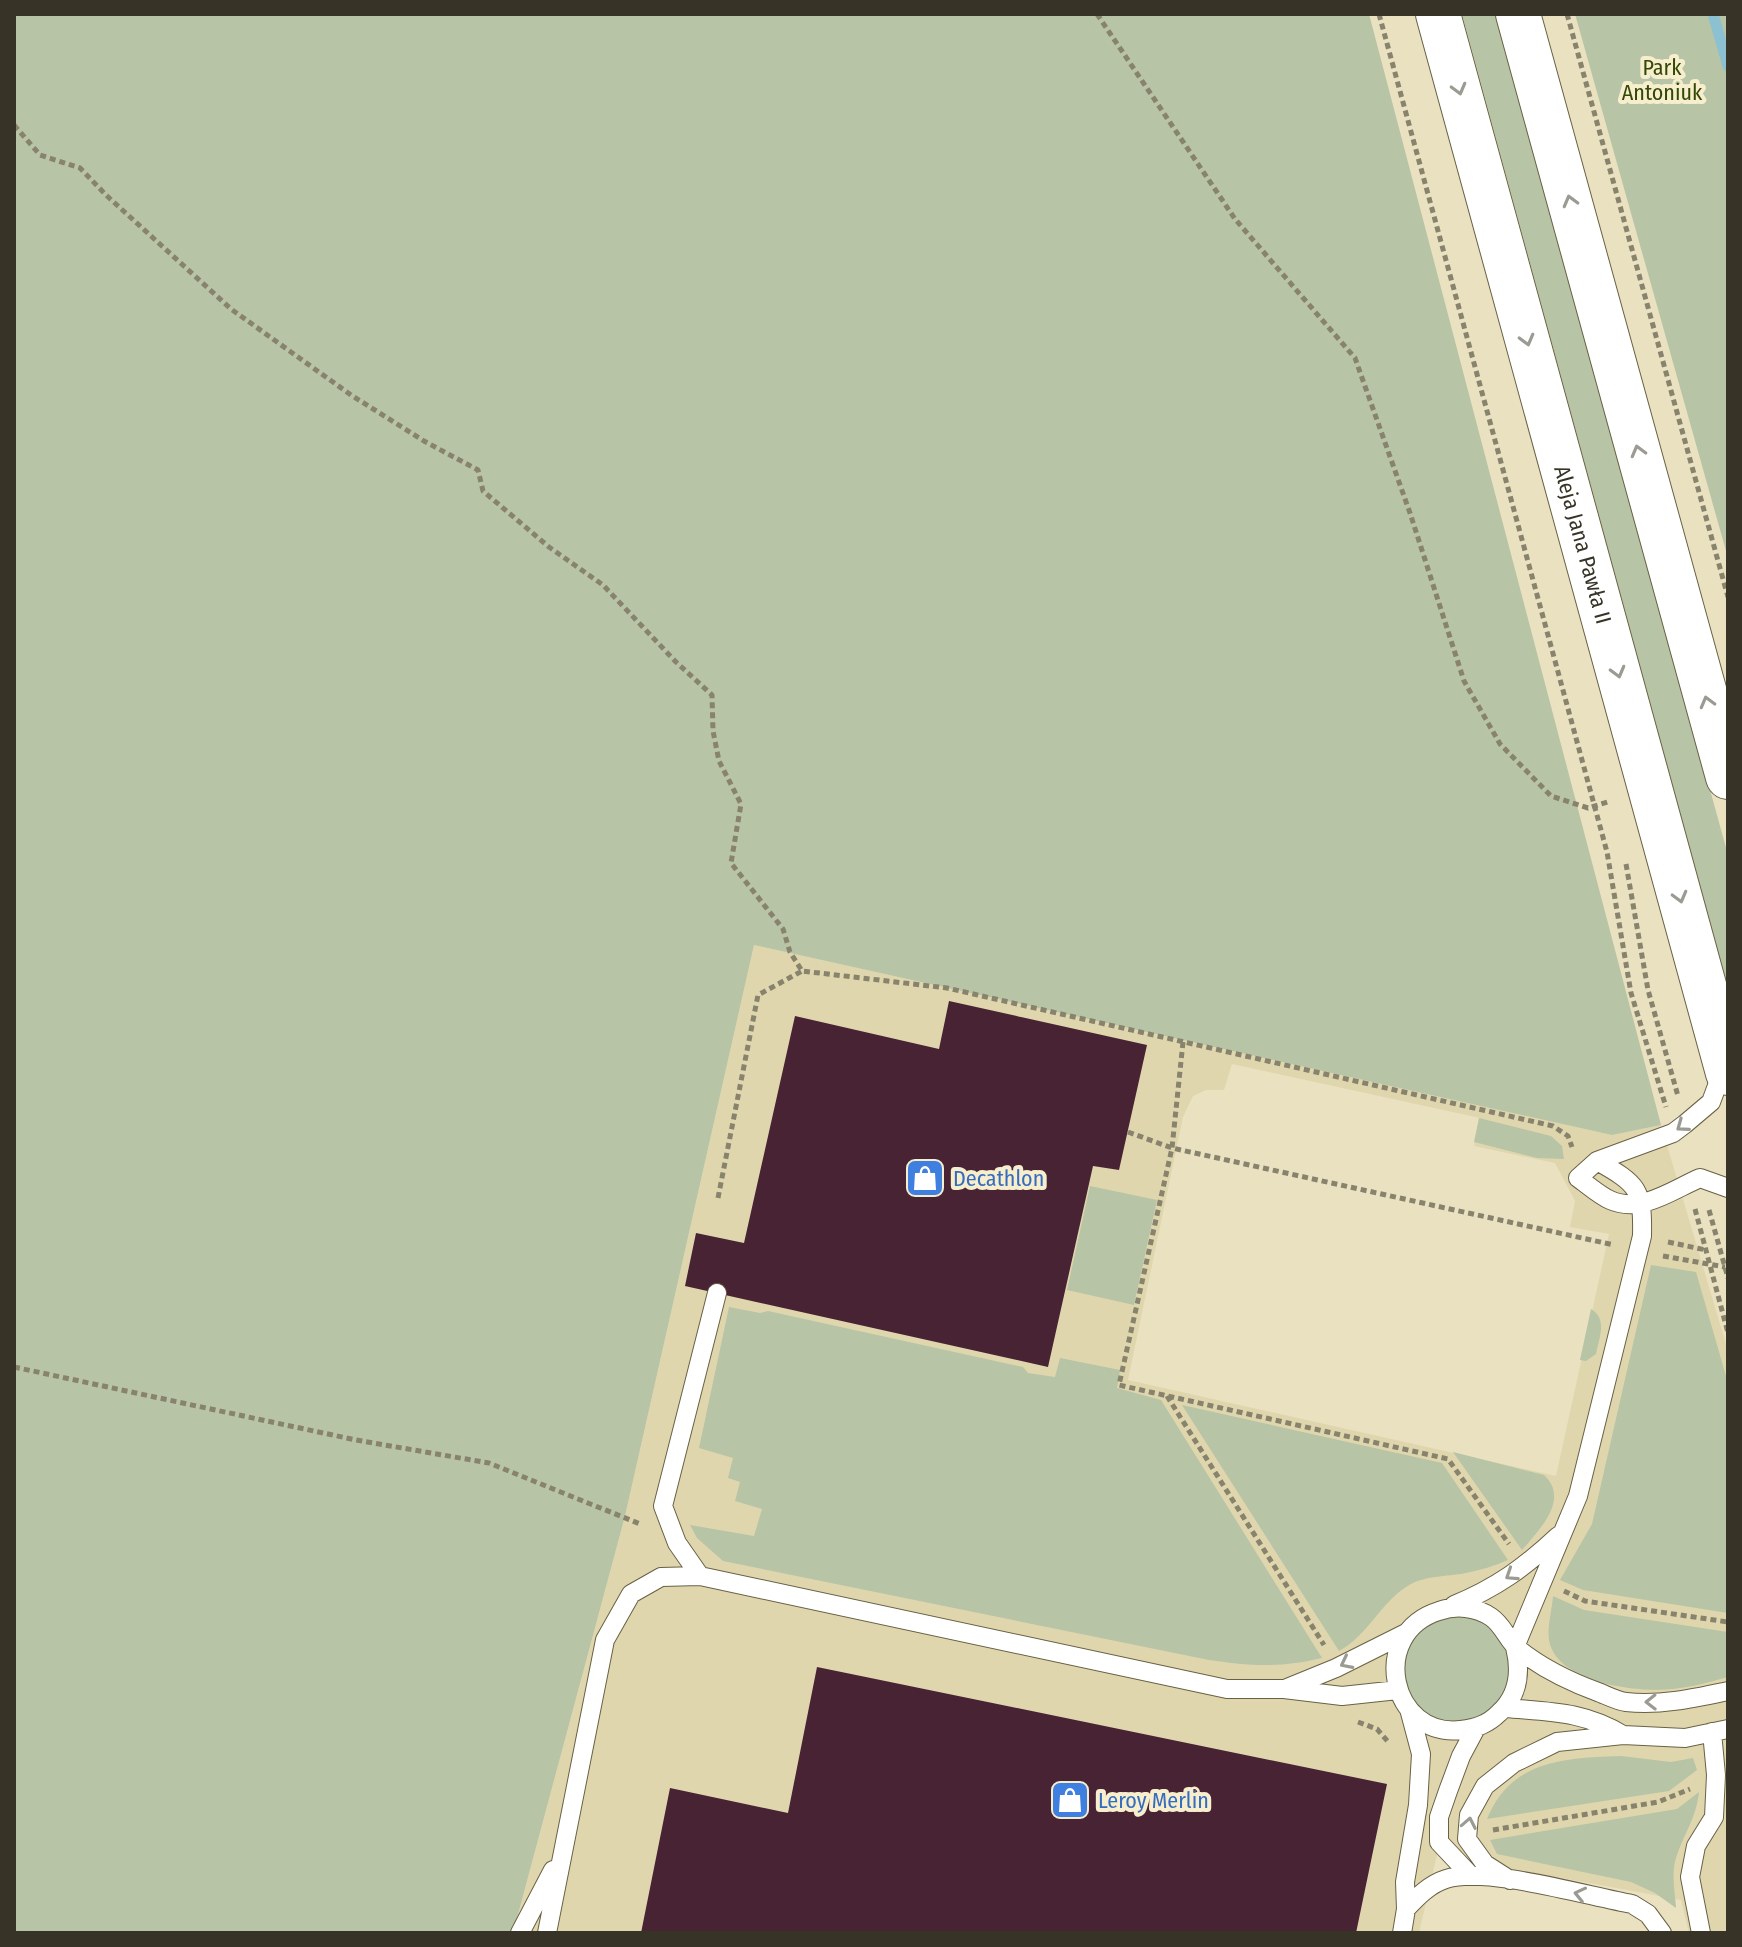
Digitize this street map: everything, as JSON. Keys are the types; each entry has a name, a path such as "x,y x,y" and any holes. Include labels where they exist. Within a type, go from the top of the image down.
{"main road":[{"name":"Aleja Jana Pawła II","path":"1438,14 1727,1069"},
{"path":"1518,14 1728,777"}],"lane":[{"path":"1727,1069 1711,1102 1679,1129 1597,1161 1578,1178 1610,1200 1642,1204 1694,1181 1728,1188"},
{"path":"1515,1647 1578,1496 1640,1244 1642,1204 1628,1180 1597,1161"},
{"path":"700,1576 677,1543 663,1506 717,1293"},
{"path":"1284,1689 1336,1668 1406,1633 1425,1615 1485,1592 1526,1566 1563,1531"},
{"path":"547,1933 605,1640 631,1594 661,1577 700,1576 1212,1687 1256,1691 1284,1689 1342,1696 1398,1690"},
{"path":"1409,1709 1428,1724 1452,1731 1476,1728 1506,1708 1518,1678 1519,1663 1515,1647 1505,1629 1489,1616 1471,1608 1451,1607"},
{"path":"1402,1933 1421,1754 1394,1670 1397,1651 1406,1633"},
{"path":"1515,1647 1557,1676 1624,1702 1679,1701 1728,1691"},
{"path":"1506,1708 1566,1712 1601,1722 1623,1735"},
{"path":"1471,1876 1439,1842 1439,1817 1461,1756 1476,1728"},
{"path":"1510,1880 1485,1864 1467,1839 1469,1815 1485,1786 1514,1763 1557,1742 1623,1735 1685,1738 1720,1731 1714,1817 1696,1846 1690,1877 1701,1933"},
{"path":"520,1933 562,1853"},
{"path":"1406,1909 1422,1892 1442,1880 1471,1876 1510,1880 1632,1904 1648,1914 1662,1933"}],"path":[{"path":"1097,14 1235,219 1355,358 1410,513 1464,681 1500,744 1551,796 1588,808 1611,801 1614,813"},
{"path":"1379,14 1607,852 1631,993 1679,1129"},
{"path":"1567,14 1728,597"},
{"path":"14,125 40,155 80,168 231,309 351,395 424,441 478,470 483,491 549,547 603,585 712,695 713,731 719,761 741,804 731,863 783,929 790,952 802,971"},
{"path":"1624,849 1648,990 1679,1129"},
{"path":"718,1198 758,995 802,971 947,988 1553,1126 1570,1141 1578,1178"},
{"path":"1183,1042 1172,1148 1119,1385 1448,1459 1526,1566"},
{"path":"1128,1132 1172,1148 1640,1244 1710,1266 1725,1267"},
{"path":"1694,1181 1706,1250 1728,1333"},
{"path":"1694,1181 1728,1278"},
{"path":"1640,1244 1706,1250"},
{"path":"14,1367 356,1440 489,1463 625,1516 677,1543"},
{"path":"1167,1395 1331,1655 1336,1668"},
{"path":"1542,1582 1585,1601 1728,1622"},
{"path":"1342,1696 1345,1717 1377,1729 1394,1749"},
{"path":"1467,1839 1489,1831 1658,1802 1716,1775"}],"shaded area":[{"path":"754,945 1612,1135 1661,1125 1728,1351 1728,1933 1689,1933 1681,1900 1437,1855 1419,1933 513,1933 625,1516","holes":["1232,1064 1480,1118 1474,1146 1555,1163 1575,1201 1570,1227 1609,1234 1556,1476 1128,1380 1183,1117 1193,1096 1206,1090 1224,1090"]}],"green space":[{"path":"14,14 1369,14 1661,1125 1612,1135 754,945 625,1516 513,1933 14,1933"},
{"path":"1462,14 1496,14 1728,855 1728,988"},
{"name":"Park Antoniuk","path":"1575,14 1728,14 1728,558"},
{"path":"1479,1118 1551,1136 1562,1146 1564,1159 1537,1158 1474,1142"},
{"path":"1090,1186 1157,1200 1134,1305 1067,1290"},
{"path":"1651,1265 1696,1272 1728,1383 1728,1613 1583,1590 1560,1580 1592,1524"},
{"path":"729,1307 760,1313 768,1311 1023,1367 1028,1373 1055,1377 1060,1358 1120,1370 1117,1388 1161,1400 1322,1658 1266,1665 1209,1660 723,1561 697,1538 690,1525 754,1536 762,1509 735,1501 740,1482 728,1478 733,1458 699,1448"},
{"path":"1591,1309 1599,1318 1601,1329 1596,1354 1586,1361 1580,1360"},
{"path":"1182,1405 1442,1463 1508,1560 1477,1571 1413,1583 1388,1602 1358,1637 1339,1651"},
{"path":"1453,1452 1544,1475 1551,1484 1554,1494 1550,1514 1522,1550"},
{"path":"1553,1596 1584,1610 1728,1632 1728,1677 1658,1690 1620,1687 1582,1675 1555,1655 1549,1640"},
{"path":"1457,1616 1477,1620 1495,1631 1506,1649 1510,1669 1506,1689 1495,1707 1477,1718 1457,1722 1437,1718 1419,1707 1408,1689 1404,1669 1408,1649 1419,1631 1437,1620"},
{"path":"1621,1756 1671,1762 1693,1758 1697,1770 1669,1791 1487,1819 1497,1799 1510,1785 1542,1766 1579,1758"},
{"path":"1699,1792 1675,1864 1676,1908 1655,1893 1631,1882 1497,1854 1490,1840 1677,1809"}],"building":[{"name":"Decathlon","path":"949,1001 1147,1045 1119,1170 1093,1166 1048,1367 685,1286 696,1233 744,1243 795,1016 939,1049"},
{"name":"Leroy Merlin","path":"817,1667 1387,1784 1356,1933 641,1933 670,1788 788,1813"}],"waterway":[{"path":"1713,14 1728,66"}],"place":[{"name":"Decathlon","path":"925,1178"},
{"name":"Leroy Merlin","path":"1070,1800"}]}
